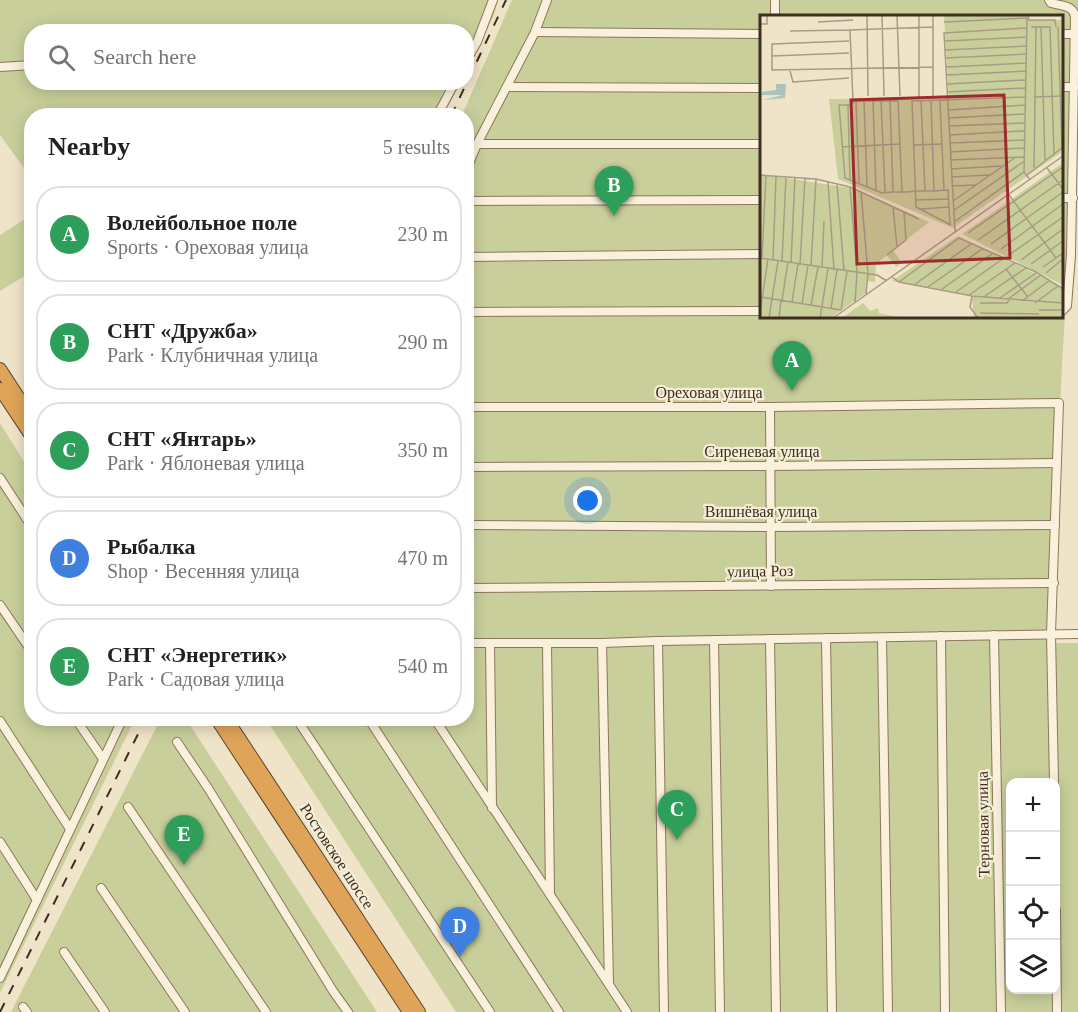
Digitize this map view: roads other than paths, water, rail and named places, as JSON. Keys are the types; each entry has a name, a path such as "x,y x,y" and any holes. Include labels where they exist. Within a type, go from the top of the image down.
{"highway":[{"path":"0,369 24,406"},
{"path":"0,389 24,425"},
{"name":"Ростовское шоссе","path":"221,726 409,1012"},
{"name":"Ростовское шоссе","path":"231,726 419,1012"}],"street":[{"path":"474,47 493,0"},
{"path":"474,151 535,32 547,0"},
{"path":"1049,0 1051,3 1076,10 1072,198 1066,255 1067,306 1063,311"},
{"path":"535,32 760,34"},
{"path":"1063,34 1074,34"},
{"path":"0,67 24,66"},
{"path":"507,87 760,88"},
{"path":"1063,87 1074,87"},
{"path":"441,108 451,90"},
{"path":"477,144 760,144"},
{"path":"1063,145 1073,145"},
{"path":"1063,198 1072,198"},
{"path":"474,201 760,200"},
{"path":"474,257 760,254"},
{"path":"474,312 760,311"},
{"name":"Ореховая улица","path":"474,407 770,407 1059,403 1057,463"},
{"path":"770,407 771,586"},
{"path":"1054,778 1051,634 1057,463"},
{"name":"Сиреневая улица","path":"474,467 1057,463"},
{"path":"0,478 24,515"},
{"name":"Вишнёвая улица","path":"474,525 1055,525"},
{"name":"улица Роз","path":"474,588 1054,583"},
{"path":"0,605 24,640"},
{"path":"474,643 547,644 658,640 1078,634"},
{"name":"Терновая улица","path":"994,635 1001,1012"},
{"path":"941,636 945,1012"},
{"path":"826,638 832,1012"},
{"path":"882,638 888,1012"},
{"path":"770,639 776,1012"},
{"path":"658,640 664,1012"},
{"path":"714,640 720,1012"},
{"path":"490,643 492,808"},
{"path":"602,643 609,985"},
{"path":"547,644 550,894"},
{"path":"0,721 70,829"},
{"path":"80,726 103,759"},
{"path":"1,973 119,726"},
{"path":"301,726 490,1012"},
{"path":"373,726 559,1012"},
{"path":"439,726 627,1012"},
{"path":"177,742 348,1012"},
{"path":"128,807 266,1012"},
{"path":"0,842 37,900"},
{"path":"101,888 185,1012"},
{"path":"1056,940 1057,1012"},
{"path":"64,952 105,1012"}],"railway":[{"path":"474,67 506,0"},
{"path":"455,108 463,90"},
{"path":"0,1012 142,726"}],"place":[{"name":"СНТ «Дружба»","path":"614,216"},
{"name":"Волейбольное поле","path":"792,391"},
{"name":"СНТ «Янтарь»","path":"677,840"},
{"name":"СНТ «Энергетик»","path":"184,865"},
{"name":"Рыбалка","path":"460,957"}]}
